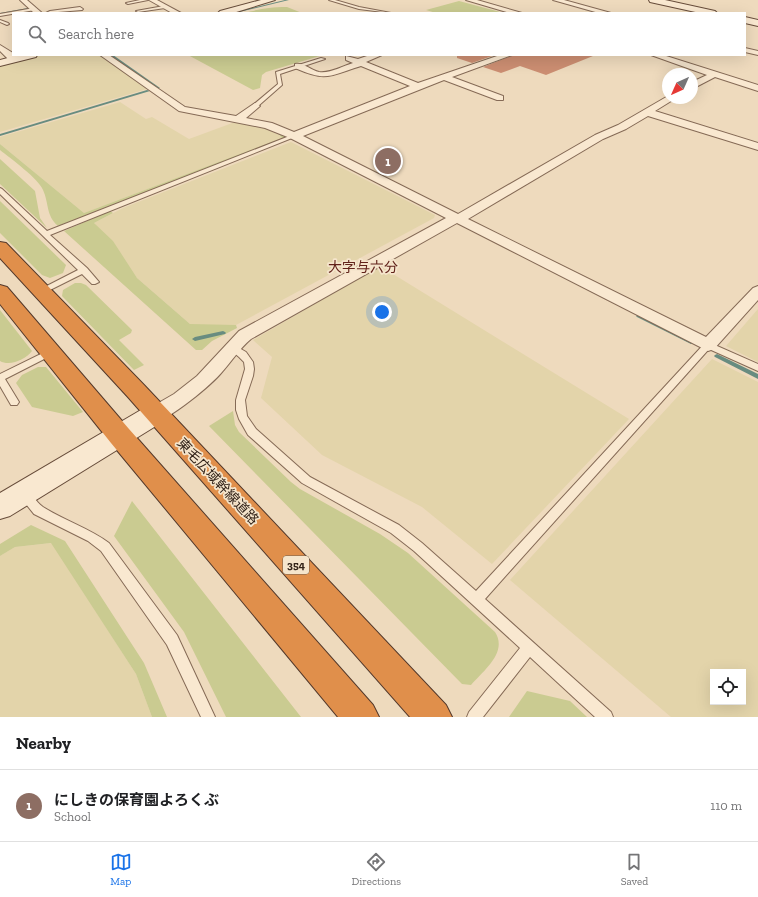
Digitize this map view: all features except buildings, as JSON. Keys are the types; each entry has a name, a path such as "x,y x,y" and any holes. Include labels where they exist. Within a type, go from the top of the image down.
{"highway":[{"name":"東毛広域幹線道路","path":"0,247 434,717"},
{"path":"0,291 120,436 361,717"}],"street":[{"path":"23,0 36,11"},
{"path":"152,0 175,12"},
{"path":"227,12 271,0"},
{"path":"556,0 603,12"},
{"path":"82,11 76,3 83,1"},
{"path":"475,1 514,12"},
{"path":"660,1 708,12"},
{"path":"66,12 82,11"},
{"path":"746,20 758,23"},
{"path":"0,47 13,59"},
{"path":"746,50 758,53"},
{"path":"0,63 27,56"},
{"path":"105,56 182,109 268,125 294,136 708,345 758,292"},
{"path":"298,66 316,74 325,74 356,61 374,56"},
{"path":"294,136 418,86 505,56"},
{"path":"657,56 758,88"},
{"path":"356,61 418,86"},
{"path":"698,83 715,74"},
{"path":"444,78 500,98"},
{"path":"0,507 120,436 195,389 216,367 231,347 245,335 447,222 458,218 599,137 622,127 662,103"},
{"path":"238,119 255,106"},
{"path":"647,112 758,147"}],"lane":[{"path":"128,3 146,0"},
{"path":"331,0 360,8 383,12"},
{"path":"138,12 164,7"},
{"path":"0,15 12,14"},
{"path":"0,21 7,24"},
{"path":"255,106 280,84 278,73 322,59"},
{"path":"46,234 294,136"},
{"path":"0,190 95,282"},
{"path":"41,291 84,270"},
{"path":"476,600 708,345 758,368"},
{"path":"231,347 246,356 249,362 250,368 240,409 246,424 252,432 306,480 395,529 418,546 606,717"},
{"path":"14,402 0,378 51,352"},
{"path":"23,493 38,510 92,537 105,547 172,640 208,717"},
{"path":"474,717 529,648"}],"shaded area":[{"path":"34,56 101,56 147,89 0,132 0,64"},
{"path":"120,102 146,119 152,117 189,139 235,122 264,128 282,138 84,213 0,144 0,137"},
{"path":"291,142 435,215 434,218 236,325 228,326 197,326 190,324 137,278 94,223 123,208"},
{"path":"380,266 629,419 492,564 422,507 322,455 261,398 272,357 253,340"},
{"path":"758,309 758,362 726,346"},
{"path":"712,359 758,382 758,717 671,717 510,580"},
{"path":"52,543 136,674 152,717 0,717 0,556 15,547"}],"green space":[{"path":"459,1 500,12 433,12 426,10"},
{"path":"287,7 300,12 248,12 265,8"},
{"path":"190,56 320,56 266,72 262,75 260,88 253,90"},
{"path":"234,121 269,128 287,137 58,226 51,218 45,195 40,185 24,169 0,150 0,144 84,213 282,138 272,130"},
{"path":"0,159 35,191 40,218 47,228 0,184"},
{"path":"0,201 66,265 63,273 50,278 42,275 0,233"},
{"path":"110,211 113,213 94,223 113,241 137,278 190,324 236,325 237,328 212,341 202,350 196,350 64,231"},
{"path":"75,283 86,285 132,330 131,333 119,340 144,365 134,370 62,296 63,290"},
{"path":"0,310 32,351 26,357 13,363 4,363 0,361"},
{"path":"38,367 46,367 83,412 73,416 32,407 16,383 22,375"},
{"path":"233,411 235,425 239,432 291,482 300,489 380,534 408,553 495,632 499,647 497,654 488,667 471,685 462,684 209,426"},
{"path":"132,501 301,717 226,717 184,632 114,536"},
{"path":"31,525 65,541 144,663 167,717 152,717 136,674 51,543 15,547 0,556 0,544"},
{"path":"527,691 570,701 587,717 509,717"}],"waterway":[{"path":"236,12 288,0"},
{"path":"0,14 27,9"},
{"path":"112,56 158,88"},
{"path":"0,135 148,91"},
{"path":"639,316 691,342"},
{"path":"195,339 223,333"},
{"path":"717,356 758,377"}],"place":[{"name":"にしきの保育園よろくぶ","path":"388,161"}],"district":[{"name":"大字与六分","path":"363,267"}]}
